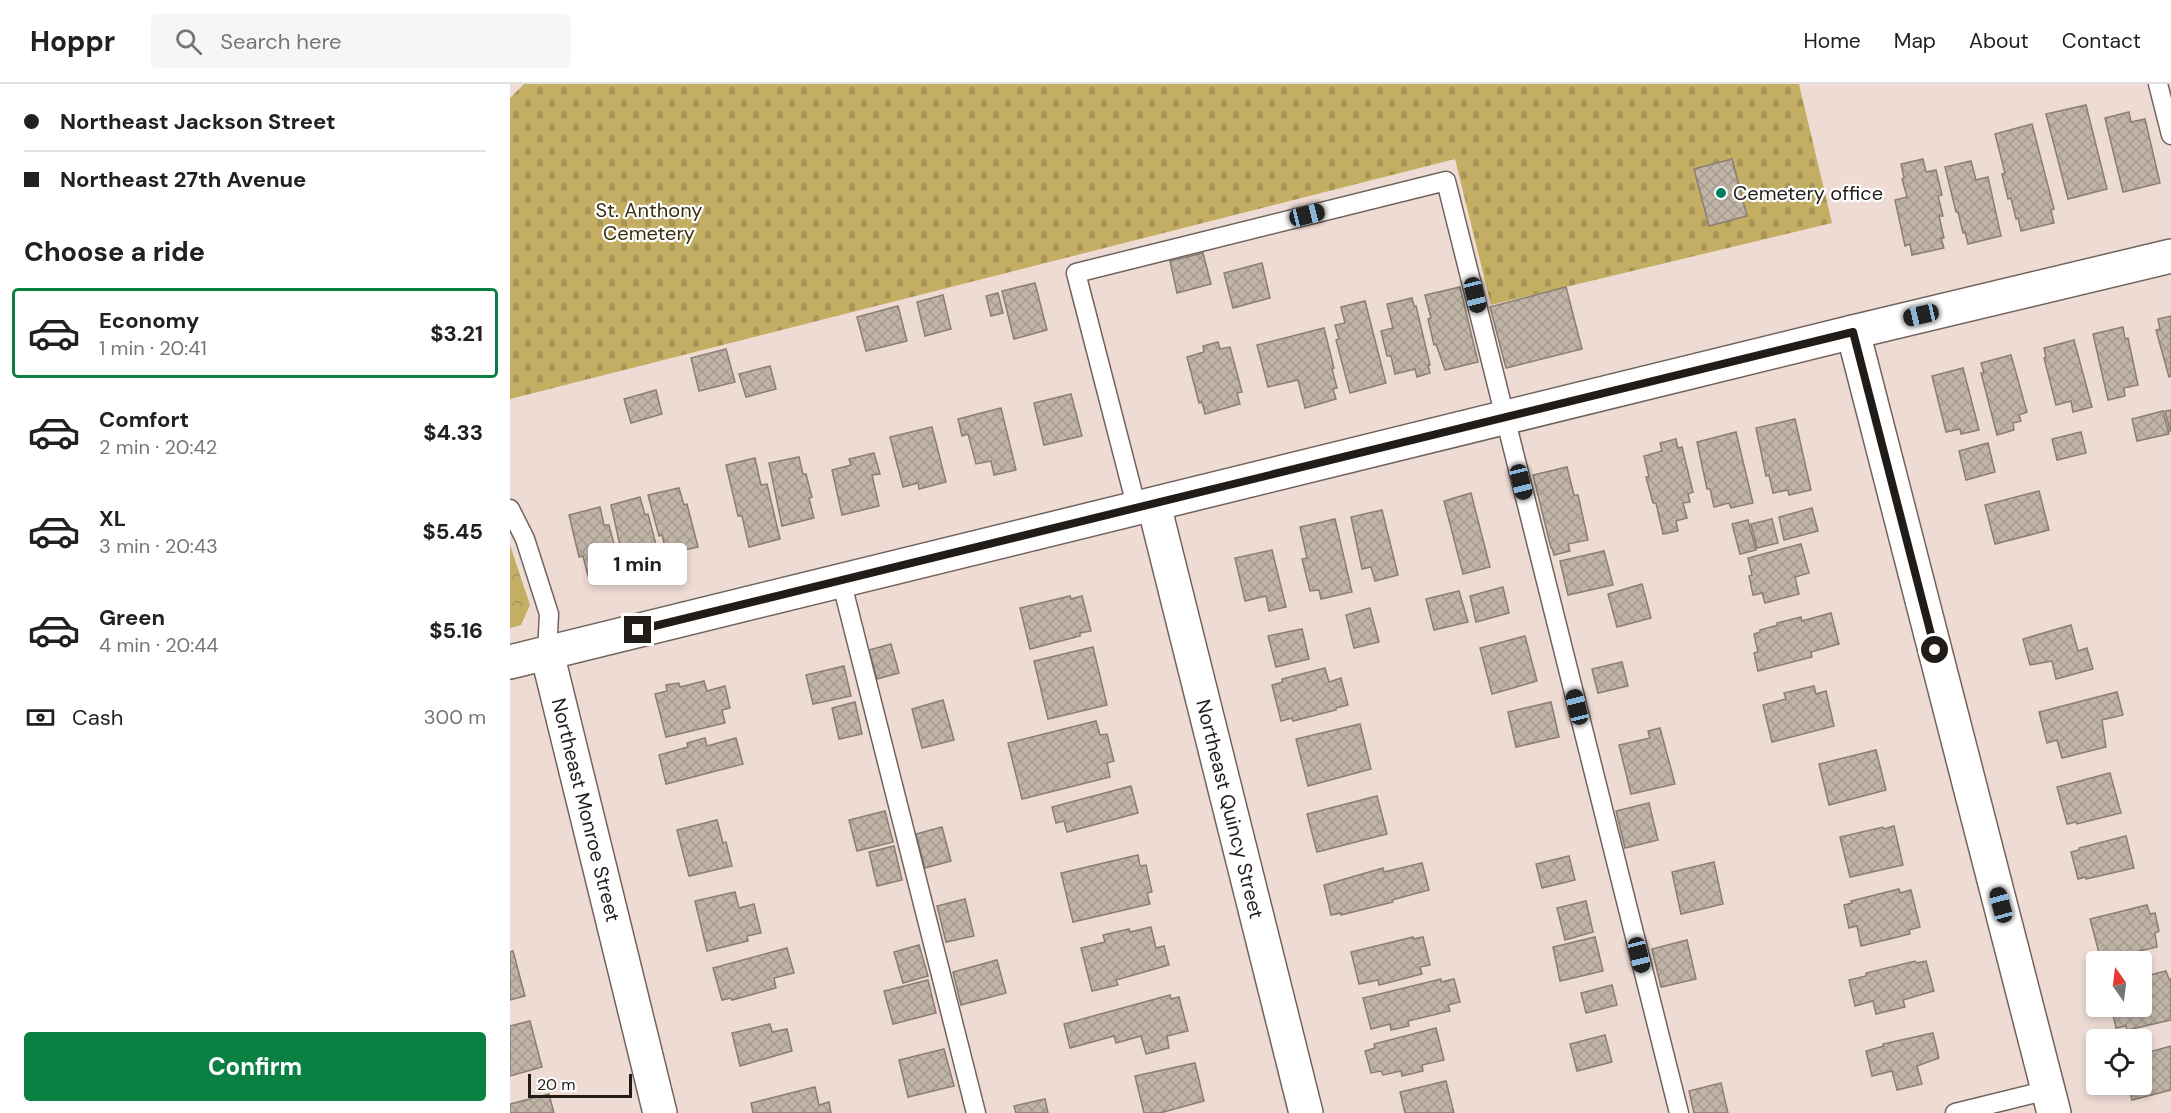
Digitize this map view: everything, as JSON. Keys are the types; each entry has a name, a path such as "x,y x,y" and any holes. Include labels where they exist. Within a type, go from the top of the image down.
{"street":[{"path":"510,662 2171,256"},
{"path":"1853,332 2051,1102"},
{"name":"Northeast Quincy Street","path":"1145,507 1305,1113"},
{"name":"Northeast Monroe Street","path":"547,652 660,1113"}],"lane":[{"path":"2158,84 2171,135"},
{"path":"1145,507 1076,273 1446,181 1679,1113"},
{"name":"Northeast Monroe Street","path":"510,509 525,539 549,614 547,652"},
{"path":"841,580 976,1113"},
{"path":"1955,1113 2051,1102"}],"green space":[{"name":"St. Anthony Cemetery","path":"524,84 1799,84 1832,223 1491,305 1455,159 510,399 510,98"},
{"path":"510,545 530,605 521,625 510,628"}],"building":[{"path":"2086,105 2107,189 2068,199 2046,114"},
{"path":"2129,112 2131,122 2145,119 2160,183 2123,192 2105,118"},
{"path":"2032,124 2054,209 2051,210 2054,223 2021,231 2011,198 2008,199 2002,174 2005,173 1995,134"},
{"name":"Cemetery office","path":"1732,159 1747,216 1709,226 1694,169"},
{"path":"1923,159 1926,172 1936,170 1942,195 1938,196 1943,216 1939,216 1944,248 1912,255 1910,244 1905,246 1895,200 1907,197 1901,164"},
{"path":"1971,161 1976,180 1988,177 2001,236 1968,244 1958,212 1956,212 1945,167"},
{"path":"1203,253 1211,284 1177,293 1170,261"},
{"path":"1262,263 1270,298 1233,308 1224,273"},
{"path":"1035,283 1047,330 1014,339 1002,291"},
{"path":"1460,287 1478,362 1445,370 1436,344 1434,345 1428,319 1431,318 1425,295"},
{"path":"1566,287 1582,349 1506,368 1490,307"},
{"path":"998,293 1003,313 991,316 986,296"},
{"path":"943,295 951,329 925,336 917,302"},
{"path":"1412,298 1430,365 1428,365 1430,373 1417,377 1415,369 1395,374 1391,356 1387,356 1381,331 1393,328 1387,304"},
{"path":"1365,301 1386,383 1350,393 1336,340 1339,339 1335,325 1345,323 1341,307"},
{"path":"898,306 907,341 866,351 857,317"},
{"path":"2171,316 2171,376 2169,377 2156,330 2160,329 2158,319"},
{"path":"2123,327 2125,339 2128,338 2138,385 2124,388 2125,396 2108,400 2093,334"},
{"path":"1324,328 1334,368 1332,369 1337,388 1333,389 1336,399 1305,408 1298,380 1268,387 1257,345"},
{"path":"2074,340 2092,407 2073,412 2071,401 2056,405 2044,358 2046,357 2044,348"},
{"path":"1218,342 1220,349 1230,347 1242,392 1237,393 1240,404 1205,414 1202,402 1199,403 1187,357 1204,352 1203,346"},
{"path":"726,349 735,382 699,391 691,358"},
{"path":"2011,355 2027,412 2019,415 2021,421 2013,423 2014,430 1997,435 1981,373 1984,373 1981,363"},
{"path":"770,366 776,389 746,397 739,374"},
{"path":"1963,368 1979,430 1961,434 1960,429 1946,432 1932,376"},
{"path":"656,390 662,414 631,423 624,399"},
{"path":"1071,394 1082,436 1044,445 1034,403"},
{"path":"1001,408 1016,470 994,475 991,461 976,464 968,434 962,436 958,419"},
{"path":"2171,410 2171,431 2170,431 2165,411"},
{"path":"2163,411 2169,434 2137,441 2132,419"},
{"path":"1795,419 1811,490 1789,495 1788,490 1773,493 1769,475 1766,476 1756,428"},
{"path":"932,427 946,482 919,489 918,483 903,487 890,437"},
{"path":"1736,432 1753,503 1731,508 1729,503 1714,507 1710,489 1707,489 1697,442"},
{"path":"2081,432 2086,453 2057,460 2052,439"},
{"path":"1676,439 1678,448 1682,447 1693,492 1688,494 1690,502 1683,503 1687,518 1676,521 1678,531 1663,534 1656,503 1653,503 1646,477 1649,477 1644,456 1662,451 1660,443"},
{"path":"1988,443 1995,472 1966,480 1959,451"},
{"path":"874,453 880,474 872,475 879,506 842,515 832,470 851,465 849,459"},
{"path":"799,457 812,497 809,498 814,518 782,526 769,463"},
{"path":"755,458 761,485 767,484 780,539 749,547 742,516 738,516 726,465"},
{"path":"1567,467 1574,495 1578,495 1588,540 1568,544 1570,551 1554,555 1533,475"},
{"path":"679,488 684,505 687,504 698,547 667,554 662,535 659,536 648,495"},
{"path":"2039,491 2049,530 1995,544 1985,505"},
{"path":"1471,493 1490,567 1463,574 1444,501"},
{"path":"640,497 645,515 648,514 659,556 627,564 622,545 620,546 611,505"},
{"path":"600,507 604,525 609,525 620,567 618,568 620,576 605,580 603,572 588,576 583,556 579,557 569,515"},
{"path":"1812,508 1818,531 1784,540 1779,517"},
{"path":"1382,510 1398,575 1375,581 1371,567 1362,569 1351,517"},
{"path":"1335,519 1352,592 1321,599 1319,590 1310,591 1302,559 1307,558 1300,527"},
{"path":"1772,519 1778,543 1757,548 1751,524"},
{"path":"1748,520 1756,550 1740,554 1732,524"},
{"path":"1801,544 1809,573 1795,577 1799,594 1765,603 1762,593 1753,595 1748,558"},
{"path":"1272,550 1286,607 1269,611 1266,596 1245,601 1235,558"},
{"path":"1604,551 1613,585 1568,595 1560,561"},
{"path":"1642,584 1651,618 1617,627 1608,594"},
{"path":"1503,587 1509,613 1476,622 1470,596"},
{"path":"1459,591 1468,622 1434,630 1426,599"},
{"path":"1070,596 1071,599 1082,596 1091,631 1030,649 1020,608"},
{"path":"1370,608 1379,642 1354,648 1346,615"},
{"path":"1831,613 1839,644 1811,652 1812,657 1758,671 1754,653 1758,652 1754,634 1778,625 1777,623 1801,617 1802,621"},
{"path":"2071,625 2078,651 2087,648 2093,669 2056,679 2052,661 2030,665 2023,639"},
{"path":"1302,629 1309,659 1276,667 1268,636"},
{"path":"1525,636 1537,681 1492,694 1480,648"},
{"path":"891,644 899,673 877,679 869,650"},
{"path":"1093,647 1107,705 1048,719 1034,661"},
{"path":"1622,662 1628,686 1598,693 1592,669"},
{"path":"844,666 851,696 813,704 806,675"},
{"path":"1325,668 1329,682 1341,678 1348,705 1293,721 1292,718 1281,721 1272,685 1283,682 1282,679"},
{"path":"704,681 707,691 725,686 730,708 722,710 725,723 666,737 655,694 667,691 666,685 679,683 680,687"},
{"path":"1814,686 1816,694 1826,691 1834,726 1772,742 1763,705 1786,699 1784,693"},
{"path":"2117,692 2123,715 2102,720 2106,747 2062,758 2057,740 2047,743 2039,712"},
{"path":"943,700 954,740 922,748 912,709"},
{"path":"855,702 862,734 839,739 832,708"},
{"path":"1551,702 1559,737 1516,747 1508,712"},
{"path":"1096,721 1100,735 1107,734 1114,761 1107,763 1110,777 1022,799 1008,743"},
{"path":"1360,724 1371,769 1308,786 1296,739"},
{"path":"1660,728 1675,784 1631,794 1619,745 1650,738 1648,731"},
{"path":"705,738 707,746 736,738 743,764 666,784 659,755 688,747 687,743"},
{"path":"1876,750 1886,790 1829,805 1819,764"},
{"path":"2110,773 2121,813 2077,824 2076,822 2067,824 2057,787"},
{"path":"1131,786 1138,813 1067,832 1064,821 1056,823 1052,807"},
{"path":"1377,796 1387,834 1317,852 1307,814"},
{"path":"1649,803 1658,840 1625,848 1616,811"},
{"path":"885,811 893,842 857,851 849,820"},
{"path":"717,820 732,866 689,876 677,830"},
{"path":"1894,826 1903,865 1850,877 1840,837"},
{"path":"942,827 951,861 925,868 916,834"},
{"path":"2126,836 2134,868 2078,879 2071,852"},
{"path":"894,846 902,880 877,886 869,852"},
{"path":"1138,855 1140,866 1146,865 1152,892 1147,893 1150,904 1073,922 1061,873"},
{"path":"1569,856 1575,880 1542,888 1536,864"},
{"path":"1714,862 1723,904 1681,914 1672,872"},
{"path":"1422,863 1429,890 1392,900 1393,902 1341,915 1341,913 1331,915 1324,885 1383,868 1384,872"},
{"path":"1899,889 1900,893 1911,890 1920,927 1909,930 1910,934 1861,946 1857,926 1849,928 1844,905 1852,903 1851,901"},
{"path":"735,892 739,908 754,904 761,933 747,936 748,941 707,951 695,901"},
{"path":"965,899 974,936 946,942 937,906"},
{"path":"1586,901 1593,932 1565,940 1557,908"},
{"path":"2147,905 2150,914 2155,913 2159,931 2155,933 2157,947 2140,951 2099,951 2090,919"},
{"path":"1151,927 1156,948 1164,946 1169,965 1116,980 1118,985 1092,991 1081,948 1105,942 1103,935"},
{"path":"1413,937 1413,939 1423,937 1430,965 1420,967 1422,974 1379,985 1378,980 1359,984 1351,952"},
{"path":"1595,937 1603,971 1560,981 1553,947"},
{"path":"1687,940 1696,979 1661,987 1652,949"},
{"path":"919,945 928,976 903,983 894,952"},
{"path":"787,948 794,973 774,978 776,988 732,1000 731,998 722,1000 713,968"},
{"path":"513,951 525,996 510,1000 510,952"},
{"path":"997,960 1006,993 961,1005 953,972"},
{"path":"1915,961 1916,963 1926,961 1934,991 1903,1000 1905,1007 1876,1014 1873,1001 1855,1006 1849,980 1866,976 1866,973"},
{"path":"2166,971 2171,979 2171,1020 2131,1029 2127,1029 2126,1026 2116,1028 2114,1017 2152,1017 2152,974"},
{"path":"1441,979 1441,982 1454,979 1460,1002 1448,1005 1450,1011 1408,1021 1409,1026 1391,1030 1390,1024 1371,1029 1363,998"},
{"path":"928,980 936,1013 893,1024 884,991"},
{"path":"1612,985 1617,1005 1586,1013 1581,993"},
{"path":"1170,995 1171,999 1179,997 1188,1031 1167,1036 1169,1048 1146,1054 1141,1036 1116,1043 1114,1036 1070,1048 1064,1024"},
{"path":"530,1021 542,1067 510,1076 510,1026"},
{"path":"770,1024 772,1032 787,1029 792,1051 740,1066 732,1033"},
{"path":"1436,1028 1444,1060 1422,1065 1423,1071 1402,1076 1401,1071 1383,1075 1381,1071 1371,1073 1365,1051 1375,1048 1374,1044"},
{"path":"1933,1033 1939,1058 1917,1066 1922,1084 1897,1090 1892,1071 1872,1076 1866,1051 1884,1046 1883,1044"},
{"path":"1605,1035 1612,1062 1577,1071 1570,1044"},
{"path":"2171,1046 2171,1090 2152,1095 2152,1051"},
{"path":"944,1049 954,1086 908,1097 899,1060"},
{"path":"1195,1063 1204,1101 1160,1113 1144,1113 1135,1076"},
{"path":"1446,1081 1454,1113 1405,1113 1400,1092"},
{"path":"1721,1083 1728,1113 1694,1113 1689,1091"},
{"path":"815,1087 819,1105 829,1102 831,1113 753,1113 751,1103"},
{"path":"549,1094 554,1113 510,1113 510,1104"},
{"path":"2131,1095 2152,1095 2132,1100"},
{"path":"1045,1099 1048,1113 1016,1113 1014,1106"}],"place":[{"name":"Cemetery office","path":"1721,193"}],"route":[{"path":"638,630 1853,332 1935,650"}]}
